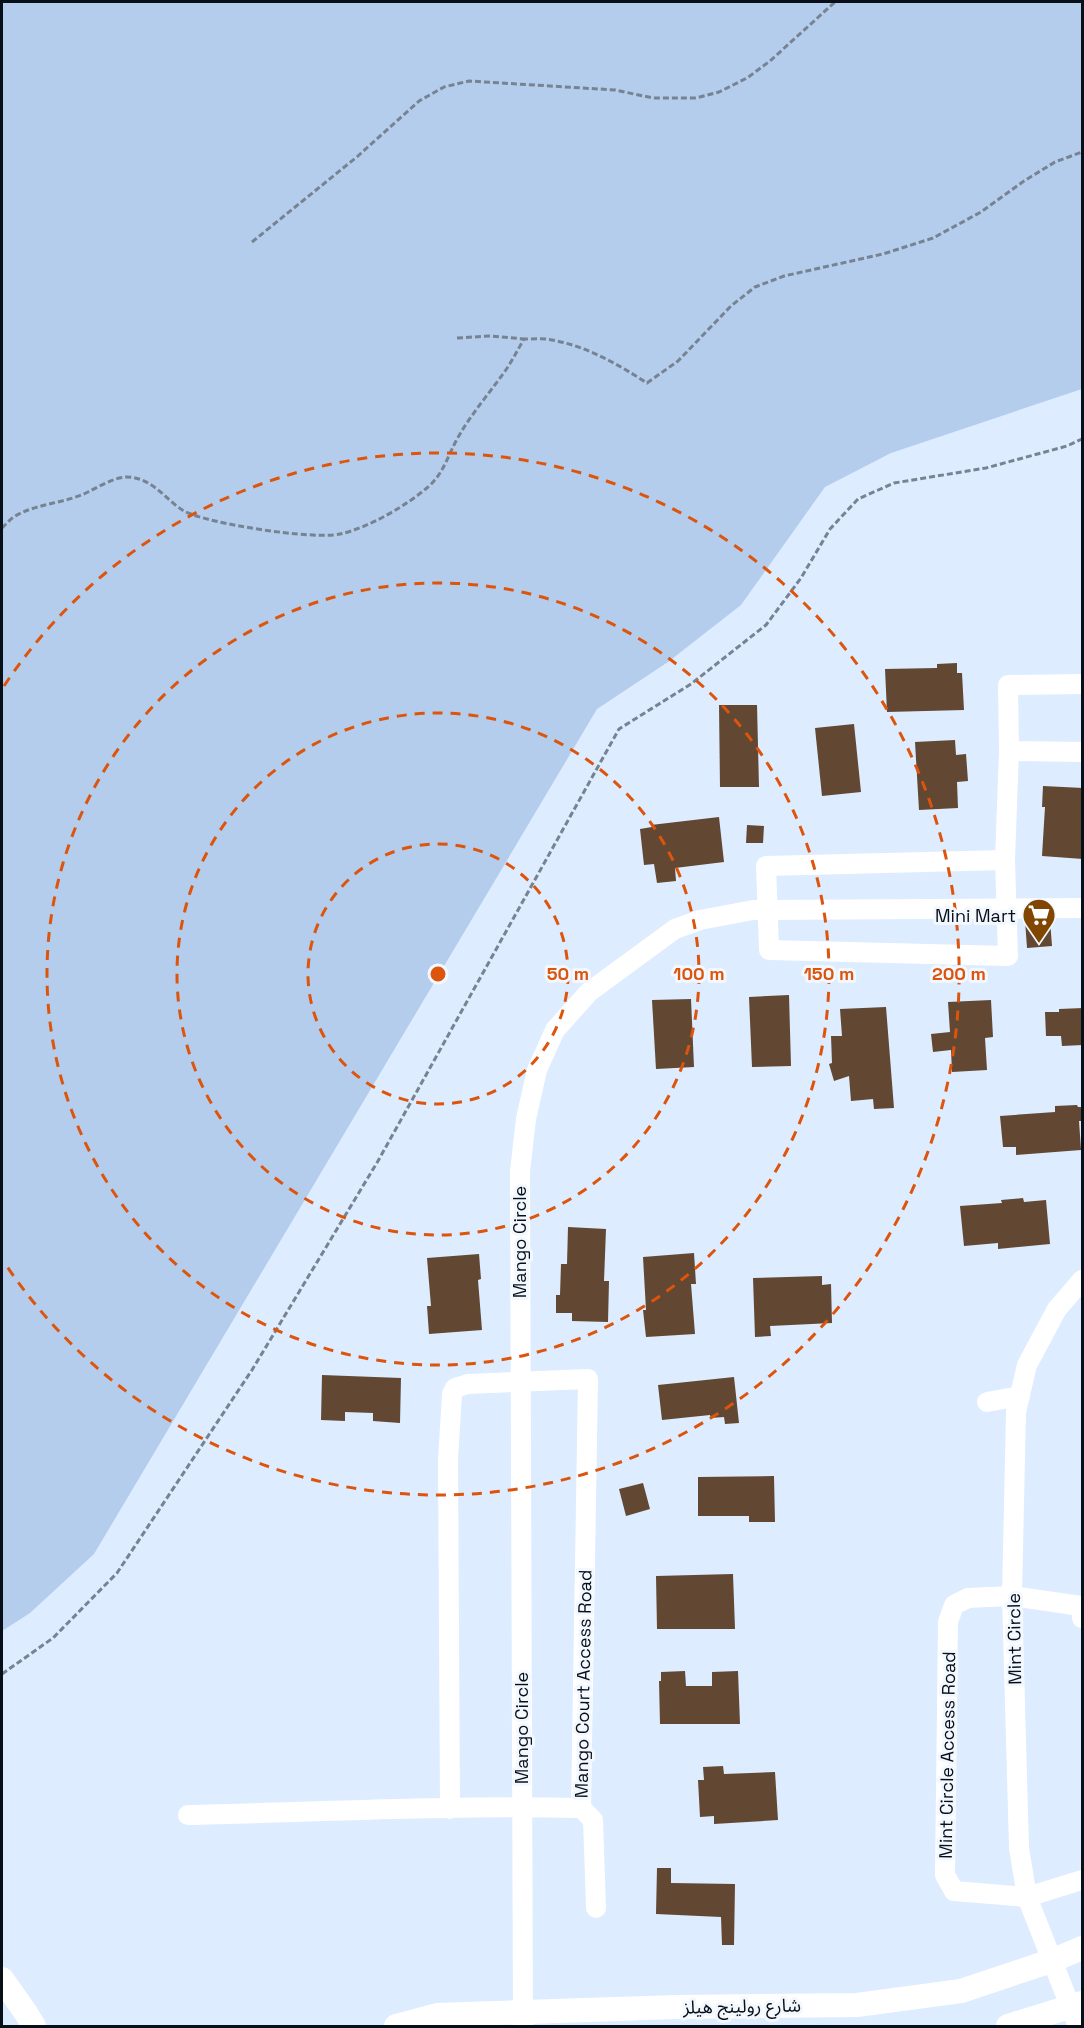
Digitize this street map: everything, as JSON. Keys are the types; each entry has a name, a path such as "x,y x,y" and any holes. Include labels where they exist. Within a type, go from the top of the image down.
{"main road":[{"name":"شارع رولينج هيلز","path":"396,2026 437,2015 523,2019 676,2007 857,2005 961,1991 1083,1948"},
{"path":"2,1979 33,2022"},
{"path":"1008,2026 1077,2012"}],"street":[{"path":"1005,860 766,866 769,950 1008,956 1005,860 1009,752 1008,685 1083,684"},
{"path":"1009,752 1083,752"},
{"name":"Mango Circle","path":"523,2019 519,1171 526,1119 537,1070 555,1030 589,992 637,955 675,929 700,920 753,910 1083,908"},
{"name":"Mint Circle","path":"1077,2012 1051,1961 1027,1897 1019,1848 1012,1596 1016,1412 1027,1365 1057,1309 1083,1280"},
{"name":"Mango Court Access Road","path":"188,1815 522,1807 581,1808 588,1379 520,1381"},
{"path":"450,1809 448,1459 452,1394 455,1388 468,1384 520,1381"},
{"path":"987,1401 1020,1396"},
{"path":"1012,1596 1081,1606 1083,1618"},
{"name":"Mint Circle Access Road","path":"1012,1596 968,1598 954,1605 948,1622 945,1875 954,1891 1027,1897"},
{"path":"581,1808 593,1820 596,1908"},
{"path":"1027,1897 1083,1880"}],"path":[{"path":"252,242 358,156 419,101 444,87 469,81 615,90 653,98 696,98 719,92 747,78 770,61 835,2"},
{"path":"457,338 490,336 556,340 615,362 647,383 678,361 731,306 755,287 784,276 883,254 933,238 981,212 1055,162 1083,152"},
{"path":"2,528 16,515 32,508 61,502 126,477 144,481 163,492 184,510 212,520 307,535 339,535 400,507 428,487 442,473 456,441 477,407 504,373 524,339"},
{"path":"2,1674 53,1638 117,1573 252,1370 378,1161 618,729 691,684 766,625 801,578 830,529 858,499 894,483 986,468 1067,446 1083,439"}],"shaded area":[{"path":"2,2 1082,2 1082,389 891,453 825,487 741,605 668,662 597,709 94,1554 30,1613 2,1631"}],"building":[{"path":"957,663 957,673 962,673 964,710 887,712 885,669 937,668 937,664"},
{"path":"719,705 757,705 759,787 720,787"},
{"path":"854,724 861,792 822,796 815,728"},
{"path":"955,740 956,755 966,754 968,781 957,782 958,808 919,810 915,742"},
{"path":"1043,786 1083,788 1083,859 1042,856 1045,807 1042,807"},
{"path":"719,817 724,862 675,868 676,881 657,883 654,864 644,865 640,829 652,827 651,825"},
{"path":"747,825 764,826 763,843 746,843"},
{"path":"1025,920 1050,920 1052,946 1027,948"},
{"path":"789,995 791,1066 752,1067 749,997"},
{"path":"691,999 694,1067 656,1069 652,1000"},
{"path":"991,1000 993,1037 985,1038 987,1070 952,1072 951,1050 933,1052 931,1034 950,1032 948,1002"},
{"path":"886,1007 894,1108 874,1109 873,1099 851,1101 849,1076 834,1081 829,1064 832,1063 831,1036 842,1036 840,1009"},
{"path":"1083,1008 1083,1045 1062,1046 1061,1036 1046,1036 1045,1012"},
{"path":"1055,1106 1083,1107 1083,1121 1079,1121 1081,1150 1016,1155 1016,1147 1003,1147 1000,1116 1055,1112"},
{"path":"1023,1198 1024,1202 1046,1200 1050,1244 998,1249 998,1243 964,1246 960,1206 1002,1203 1001,1200"},
{"path":"568,1227 606,1229 604,1281 609,1281 608,1322 572,1321 572,1313 556,1313 556,1295 560,1295 561,1264 567,1264"},
{"path":"694,1253 696,1284 691,1284 695,1334 646,1337 643,1310 646,1310 643,1257"},
{"path":"479,1254 481,1279 478,1280 482,1330 429,1334 427,1306 431,1306 427,1258"},
{"path":"822,1276 822,1285 831,1284 832,1323 770,1326 771,1336 755,1337 753,1278"},
{"path":"322,1375 401,1378 400,1423 373,1421 373,1413 345,1412 345,1421 321,1420"},
{"path":"734,1377 739,1423 725,1424 724,1417 711,1418 710,1415 662,1420 658,1385"},
{"path":"774,1476 775,1522 749,1522 749,1516 698,1516 698,1477"},
{"path":"643,1483 650,1509 626,1516 619,1489"},
{"path":"733,1574 735,1629 657,1629 656,1576"},
{"path":"685,1671 686,1686 712,1686 712,1672 738,1671 740,1724 660,1724 659,1681 661,1681 661,1672"},
{"path":"723,1766 724,1774 775,1772 778,1820 714,1824 714,1816 700,1817 698,1780 704,1780 703,1767"},
{"path":"657,1868 671,1868 671,1883 735,1884 734,1945 722,1945 721,1917 656,1914"}],"place":[{"name":"Mini Mart","path":"1039,944"}]}
